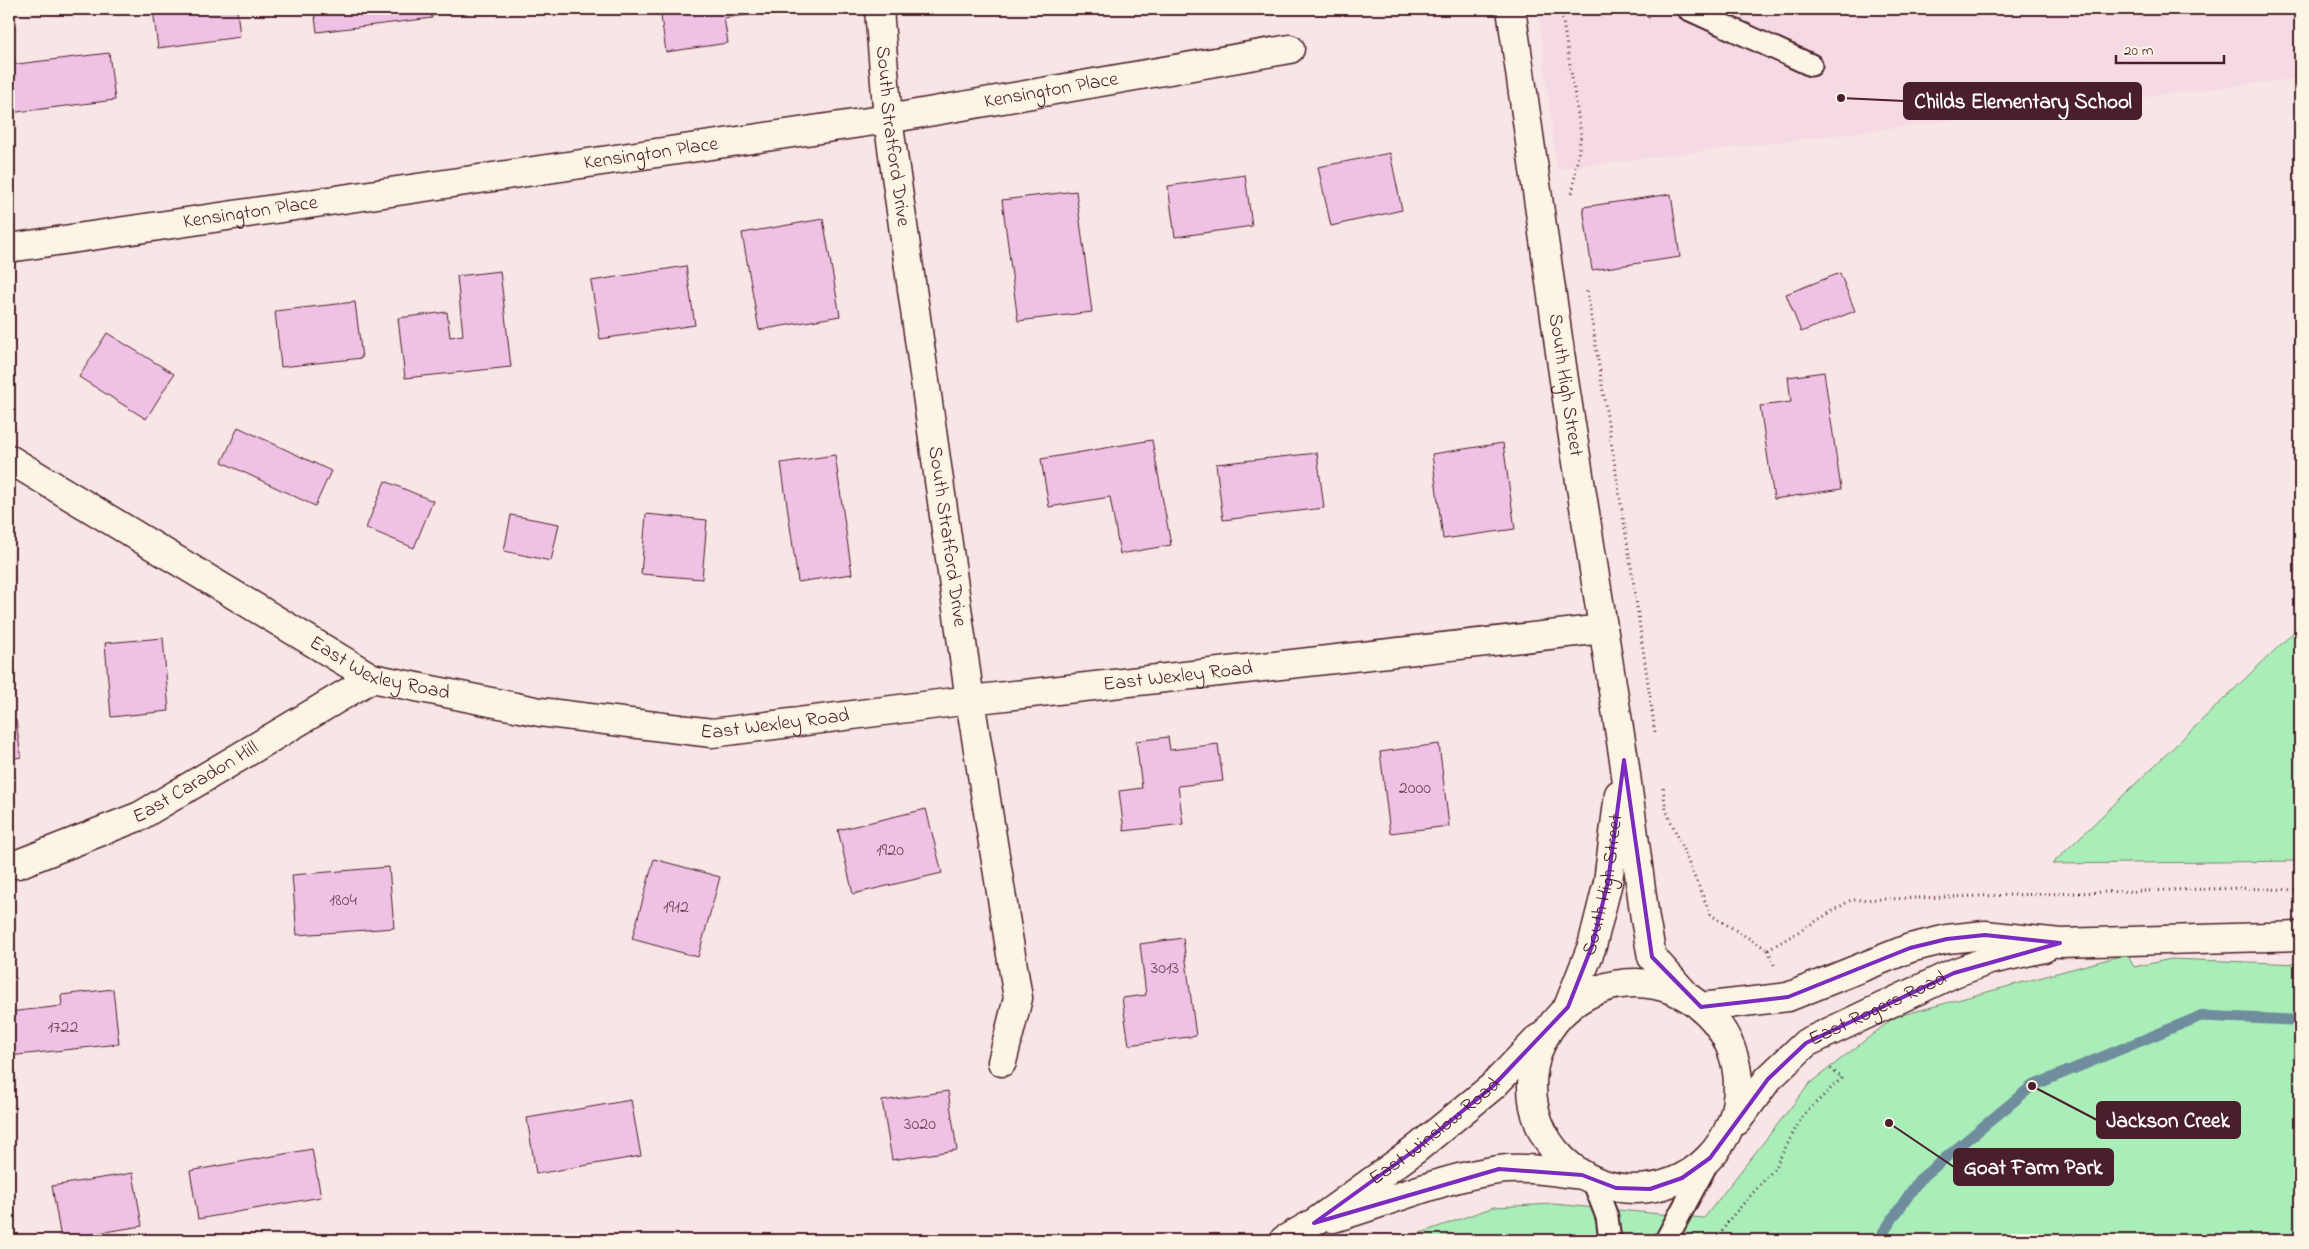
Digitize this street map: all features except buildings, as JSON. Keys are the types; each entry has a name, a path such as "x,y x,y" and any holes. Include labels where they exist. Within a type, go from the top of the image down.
{"street":[{"name":"South Stratford Drive","path":"879,9 888,119 970,700 1018,998 1002,1062"},
{"name":"South High Street","path":"1510,9 1564,380 1624,760 1652,957 1694,1002"},
{"name":"Kensington Place","path":"9,248 888,119 1290,49"},
{"name":"East Wexley Road","path":"9,459 372,678 540,712 712,732 970,700 1603,629"},
{"name":"East Caradon Hill","path":"9,864 18,864 140,816 372,678"},
{"name":"South High Street","path":"1568,1007 1592,946 1608,882 1624,760"},
{"name":"East Rogers Road","path":"1694,1002 1788,997 1910,948 1947,939 1985,935 2060,943 2288,936"},
{"name":"East Rogers Road","path":"1588,1177 1616,1188 1650,1189 1682,1178 1710,1158 1768,1079 1806,1043 1954,972 1990,960 2030,952 2060,943"},
{"path":"1568,1007 1588,993 1612,984 1637,982 1663,985 1694,1002 1720,1025 1732,1047 1739,1071 1739,1097 1730,1130"},
{"name":"East Winslow Road","path":"1284,1240 1314,1224 1415,1150 1478,1099 1493,1086 1568,1007"},
{"path":"1547,1030 1536,1055 1532,1072 1533,1106 1541,1130 1558,1154 1588,1177"},
{"name":"East Winslow Road","path":"1314,1224 1377,1206 1435,1185 1499,1170 1536,1170 1588,1177"}],"lane":[{"path":"1688,9 1811,65"},
{"path":"1666,1240 1710,1158"},
{"path":"1588,1177 1608,1217 1610,1240"}],"path":[{"path":"1561,9 1581,134 1572,198"},
{"path":"1648,18 1654,9"},
{"path":"1586,286 1633,579 1656,741"},
{"path":"1662,780 1666,810 1711,915 1768,950 1851,900 2238,888 2300,890"},
{"path":"1718,1240 1729,1220 1774,1169 1803,1115 1842,1078 1821,1060 1806,1043"}],"highlighted area":[{"path":"1624,760 1652,957 1701,1007 1788,997 1910,948 1947,939 1985,935 2060,943 1954,973 1806,1043 1768,1079 1710,1158 1682,1178 1650,1189 1616,1188 1582,1175 1499,1169 1314,1223 1415,1150 1493,1086 1568,1007 1592,946 1608,882"}],"shaded area":[{"path":"1538,9 2300,9 2300,78 1557,169"}],"green space":[{"path":"2300,626 2300,861 2052,864"},
{"path":"2127,954 2134,967 2171,959 2300,964 2300,1240 1401,1240 1494,1207 1554,1204 1704,1218 1810,1083 1895,1017"}],"waterway":[{"path":"1878,1240 1919,1180 2032,1086 2201,1016 2292,1020 2300,1018"}],"place":[{"name":"Childs Elementary School","path":"1841,98"},
{"name":"Jackson Creek","path":"2032,1086"},
{"name":"Goat Farm Park","path":"1889,1123"}]}
